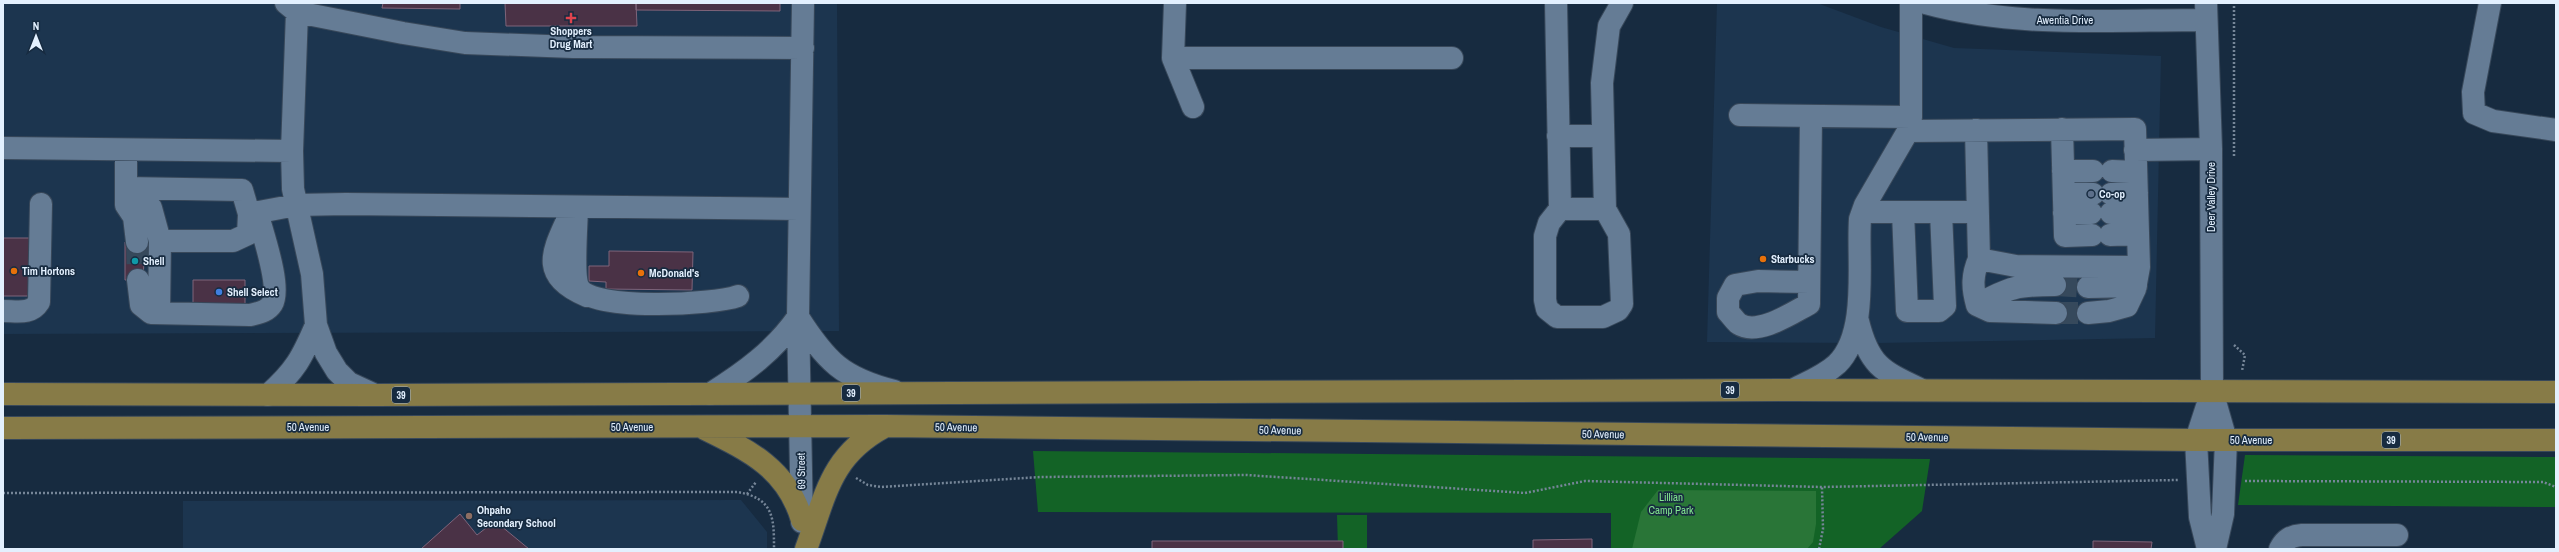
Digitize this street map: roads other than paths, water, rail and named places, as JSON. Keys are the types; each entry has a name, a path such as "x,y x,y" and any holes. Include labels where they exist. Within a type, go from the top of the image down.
{"main road":[{"name":"39","path":"3,394 375,395 1792,390 2556,392"},
{"name":"50 Avenue","path":"3,428 885,426 2196,440 2556,440"},
{"path":"806,549 831,481 840,464 859,441 885,426"},
{"path":"700,427 742,447 768,465 787,485 796,501 802,520"}],"street":[{"name":"69 Street","path":"803,3 798,317 802,520 806,549"},
{"path":"1175,3 1173,58 1193,107"},
{"path":"1556,3 1560,209 1549,223 1545,236 1547,309 1557,317 1603,317 1618,310 1622,304 1619,234 1605,209 1602,136 1602,83 1609,26 1621,3"},
{"path":"1911,3 1910,124 1863,212 1859,233 1858,321 1862,339 1876,363 1882,370 1922,390"},
{"name":"Awentia Drive","path":"1925,3 1952,10 2003,18 2045,20 2205,11"},
{"path":"2490,3 2472,92 2474,114 2493,121 2556,130"},
{"path":"375,395 349,383 337,371 326,353 316,325 312,274 296,205 292,151 291,7 403,33 465,43 573,47 803,48"},
{"name":"Deer Valley Drive","path":"2205,11 2211,149 2212,391"},
{"path":"1173,58 1452,58"},
{"path":"1740,115 1811,116 1976,130 2135,129 2137,277 2127,306 2109,312 2088,313"},
{"path":"1809,282 1758,280 1735,285 1728,298 1728,312 1740,324 1753,326 1775,323 1808,304 1809,282 1811,116"},
{"path":"2060,276 2065,236 2062,129"},
{"path":"1976,130 1979,259 1973,273 1973,289 1977,305"},
{"path":"1558,136 1602,136"},
{"path":"3,148 292,151"},
{"path":"2135,150 2211,149"},
{"path":"126,150 126,196 134,217 137,242"},
{"path":"2063,171 2136,172"},
{"path":"126,196 242,190 253,213 275,288 272,305 265,312 250,315 159,313 146,310 141,305 138,280"},
{"path":"126,196 151,208 160,241 159,313"},
{"path":"2064,203 2102,203 2137,214"},
{"path":"3,311 29,311 35,308 39,302 41,204"},
{"path":"253,213 296,205 799,209"},
{"path":"575,207 555,248 554,265 557,275 568,288 591,298 616,303 717,302 738,296"},
{"path":"1560,209 1605,209"},
{"path":"1863,212 1977,212"},
{"path":"1903,212 1907,311 1927,312 1939,311 1945,306 1941,212"},
{"path":"160,241 233,241 248,234 253,213"},
{"path":"2065,236 2101,235 2137,214"},
{"path":"1979,259 2060,276 2137,277"},
{"path":"1977,305 2007,289 2060,276"},
{"path":"2088,287 2137,277"},
{"path":"1977,305 1990,311 2056,313"},
{"path":"710,394 752,367 784,337 798,317 818,348 835,366 852,377 869,384 903,393"},
{"path":"1792,390 1827,373 1838,363 1847,352 1858,321"},
{"path":"268,394 290,375 302,358 316,325"},
{"path":"2208,549 2200,517 2196,440 2212,391"},
{"path":"2212,391 2226,440 2223,514 2215,549"},
{"path":"2280,549 2284,541 2292,536 2331,542 2397,534"}],"tunnel":[{"path":"137,242 138,280"},
{"path":"2055,285 2088,287"},
{"path":"2056,313 2088,313"}],"place":[{"name":"Shoppers Drug Mart","path":"571,18"},
{"name":"Co-op","path":"2091,194"},
{"name":"Starbucks","path":"1763,259"},
{"name":"Shell","path":"135,261"},
{"name":"Tim Hortons","path":"14,271"},
{"name":"McDonald's","path":"641,273"},
{"name":"Shell Select","path":"219,292"},
{"name":"Ohpaho Secondary School","path":"469,516"}],"park label":[{"name":"Lillian Camp Park","path":"1671,503"}]}
